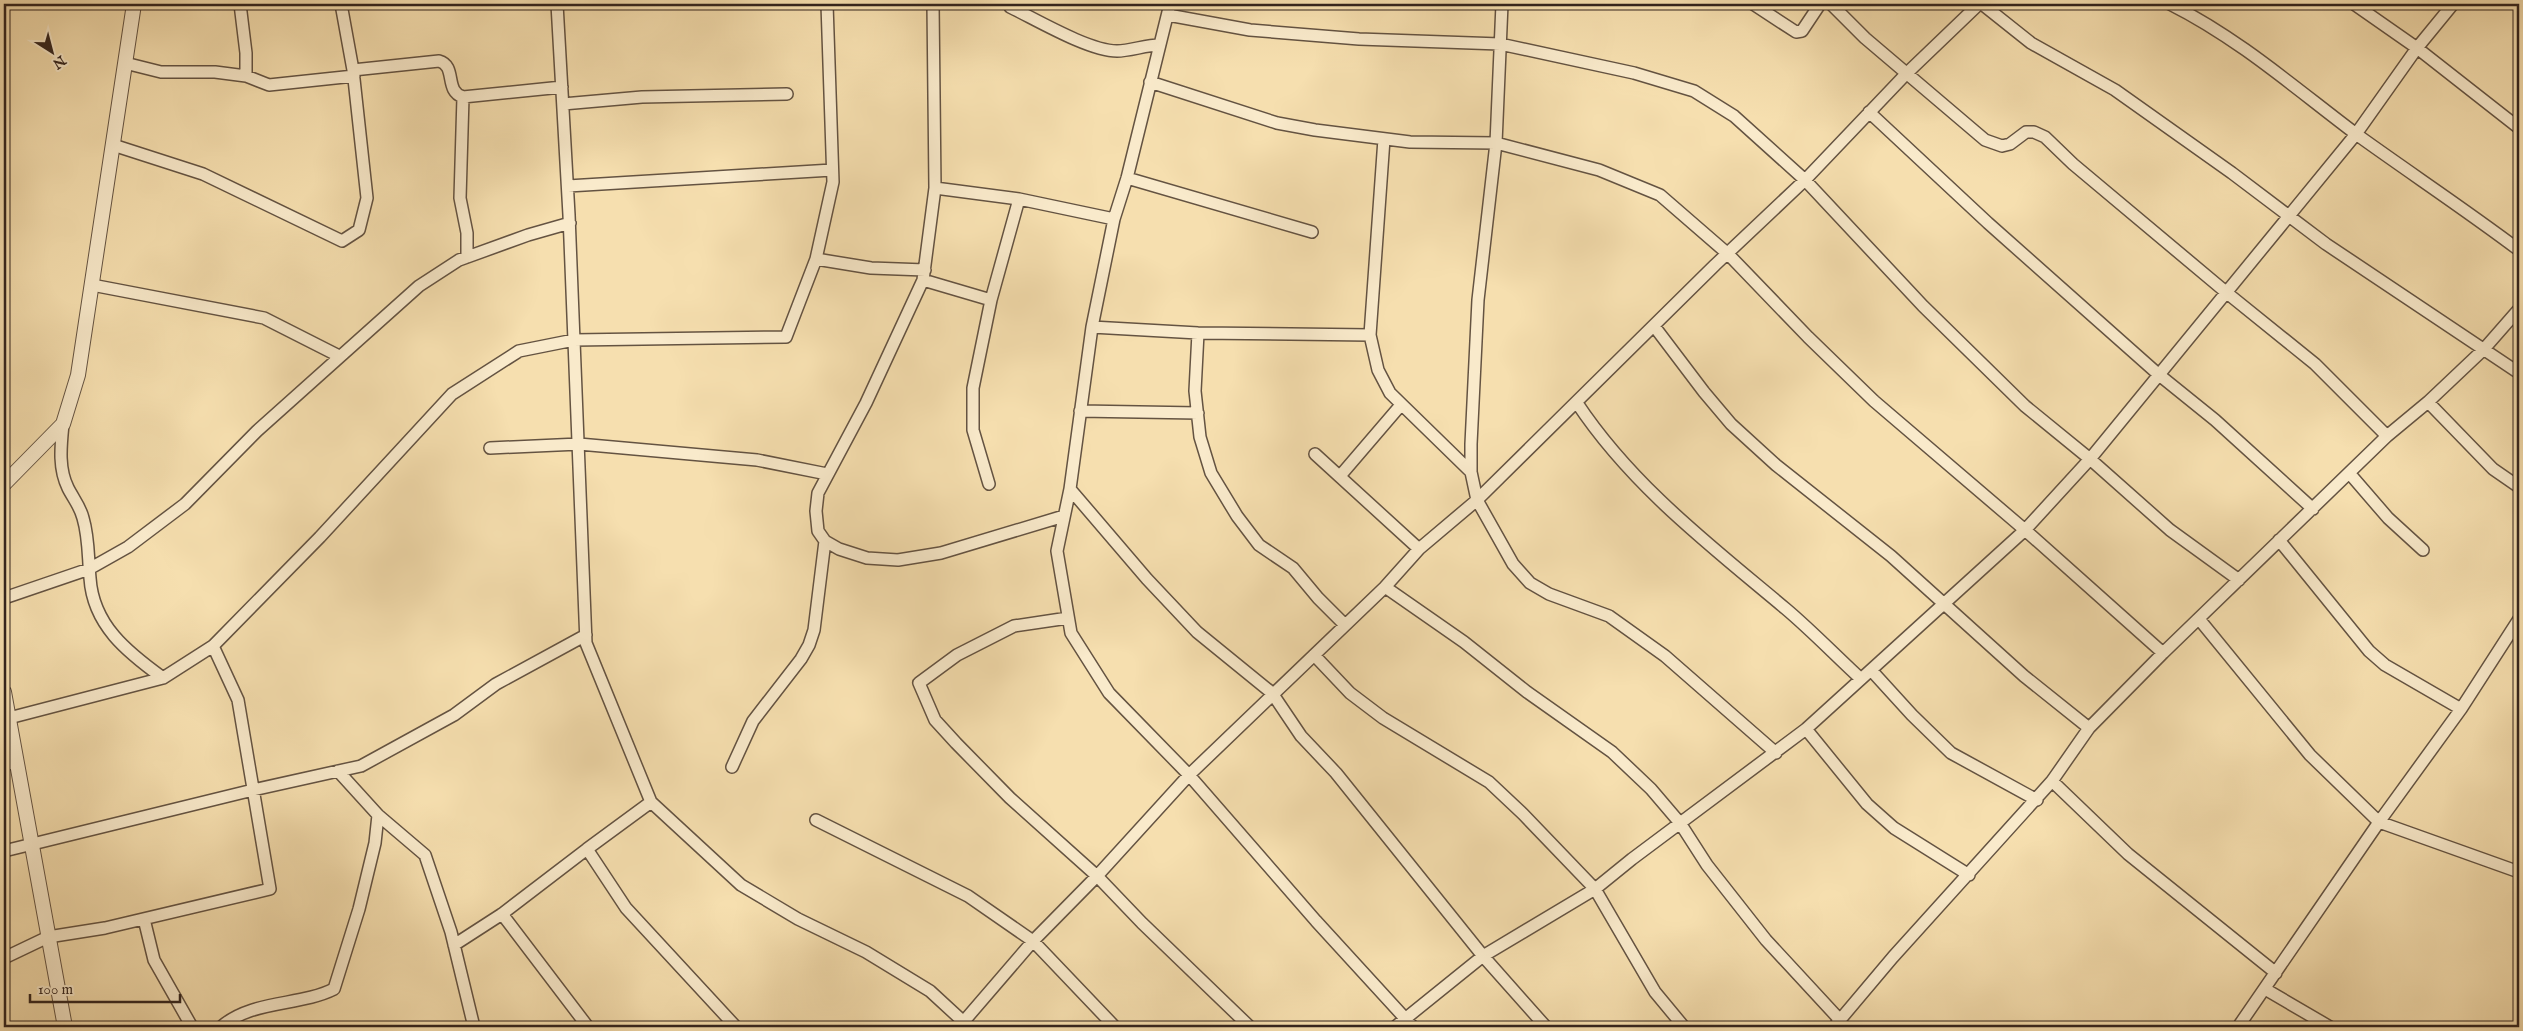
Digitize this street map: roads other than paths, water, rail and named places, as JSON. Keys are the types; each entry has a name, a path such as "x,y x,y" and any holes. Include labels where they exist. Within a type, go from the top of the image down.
{"street":[{"path":"134,4 78,375 63,424 62,465 67,487 79,505 89,543 89,569 95,605 105,626 125,650 163,678"},
{"path":"240,4 246,53 246,76"},
{"path":"113,144 203,174 342,241 359,230 367,198 353,73 341,4"},
{"path":"558,4 570,223 586,643 651,802 741,885 798,919 874,957 930,991 964,1025 1033,941 1097,876 1189,775 1272,693 1385,587 1419,549 1477,500 1577,403 1805,180 1906,74 1980,4 2031,43 2115,90 2326,244 2484,348 2519,374"},
{"path":"9,718 163,678 213,646 320,537 452,394 519,351 574,340 786,337 816,259 833,182 827,4"},
{"path":"932,4 935,188 924,275 866,403 818,494 816,511 818,531 825,541 839,549 867,558 898,560 941,553 1064,516"},
{"path":"1502,4 1496,143 1478,300 1471,472 1477,500 1512,564 1530,583 1549,594 1609,616 1665,656 1776,753"},
{"path":"1753,4 1796,32 1802,31 1820,4"},
{"path":"1831,4 1865,38 1985,140 2002,146 2010,144 2026,132 2034,132 2045,137 2074,164 2227,293 2315,364 2387,436"},
{"path":"2170,4 2203,20 2277,72 2356,134 2462,206 2519,250"},
{"path":"2354,4 2418,48 2519,128"},
{"path":"1394,1027 1484,956 1595,889 1680,822 1776,753 1806,729 2025,530 2090,459 2158,374 2227,293 2356,134 2418,48 2453,4"},
{"path":"1010,7 1100,49 1119,51 1142,46 1160,45"},
{"path":"1413,1027 1316,921 1189,775 1109,693 1071,633 1057,551 1070,489 1092,327 1114,219 1127,178 1169,9 1260,31 1359,40 1500,44 1634,73 1694,90 1734,116 1805,180 1923,306 2025,406 2090,459 2170,530 2239,580"},
{"path":"125,63 161,72 215,72 246,76 270,85 439,61 445,63 448,67 452,88 456,95 463,97 562,87"},
{"path":"1150,82 1277,123 1410,142 1496,143 1599,170 1660,195 1728,254 1874,402 2025,530 2162,653"},
{"path":"563,104 642,97 787,94"},
{"path":"463,97 460,198 467,233 467,257"},
{"path":"1869,112 1988,223 2158,374 2215,420 2313,509"},
{"path":"1384,139 1370,335 1378,370 1390,393 1400,406 1471,472"},
{"path":"568,186 832,170"},
{"path":"1127,178 1312,232"},
{"path":"935,188 1019,199 1114,219"},
{"path":"989,484 973,430 972,403 991,300 1019,199"},
{"path":"4,598 89,569 128,547 185,504 257,431 419,286 467,257 528,235 570,223"},
{"path":"816,259 924,275 991,300"},
{"path":"92,286 264,318 339,356"},
{"path":"1385,587 1464,642 1527,692 1612,752 1651,789 1680,822 1707,865 1766,940 1837,1025 1893,957 2052,782 2089,728 2162,653 2350,474 2387,436 2428,402 2484,348 2519,309"},
{"path":"1654,326 1731,424 1776,465 1835,510 1945,603 2024,676 2089,728"},
{"path":"1092,327 1198,333 1370,335"},
{"path":"1198,333 1195,391 1200,437 1211,473 1237,516 1259,545 1292,568 1344,624"},
{"path":"2428,402 2493,469 2519,487"},
{"path":"1577,403 1595,430 1624,464 1678,520 1788,612 1861,679"},
{"path":"1340,476 1400,406"},
{"path":"1080,411 1198,413"},
{"path":"4,484 63,424"},
{"path":"490,448 578,444 757,460 827,474"},
{"path":"1315,454 1419,549"},
{"path":"2350,474 2388,518 2423,550"},
{"path":"1070,489 1147,579 1197,632 1272,693 1301,736 1336,772 1484,956 1546,1027"},
{"path":"2279,540 2369,651 2385,664 2461,709"},
{"path":"732,767 753,721 809,646 814,630 825,541"},
{"path":"1068,618 1014,626 957,655 919,683 935,720 1010,798 1097,876 1142,923 1250,1027"},
{"path":"2199,619 2310,754 2379,822 2519,872"},
{"path":"2238,1027 2379,822 2515,633 2519,619"},
{"path":"4,851 253,790 361,766 454,715 496,684 586,635"},
{"path":"4,958 48,937 105,928 270,889 238,700 213,646"},
{"path":"1314,655 1350,693 1383,718 1489,782 1595,889 1656,992 1684,1027"},
{"path":"1871,670 1912,715 1951,753 2036,800"},
{"path":"4,692 9,718 10,764 30,845 65,1027"},
{"path":"1806,729 1868,804 1894,828 1969,875"},
{"path":"338,771 378,815 425,855 454,945 474,1027"},
{"path":"2052,782 2128,854 2276,973"},
{"path":"454,945 502,914 651,802"},
{"path":"221,1027 262,1008 319,997 334,989 359,909 375,843 378,815"},
{"path":"816,820 968,896 1033,941 1115,1027"},
{"path":"587,849 626,908 736,1027"},
{"path":"502,914 588,1027"},
{"path":"144,919 154,960 192,1027"},
{"path":"2265,989 2330,1027"}]}
